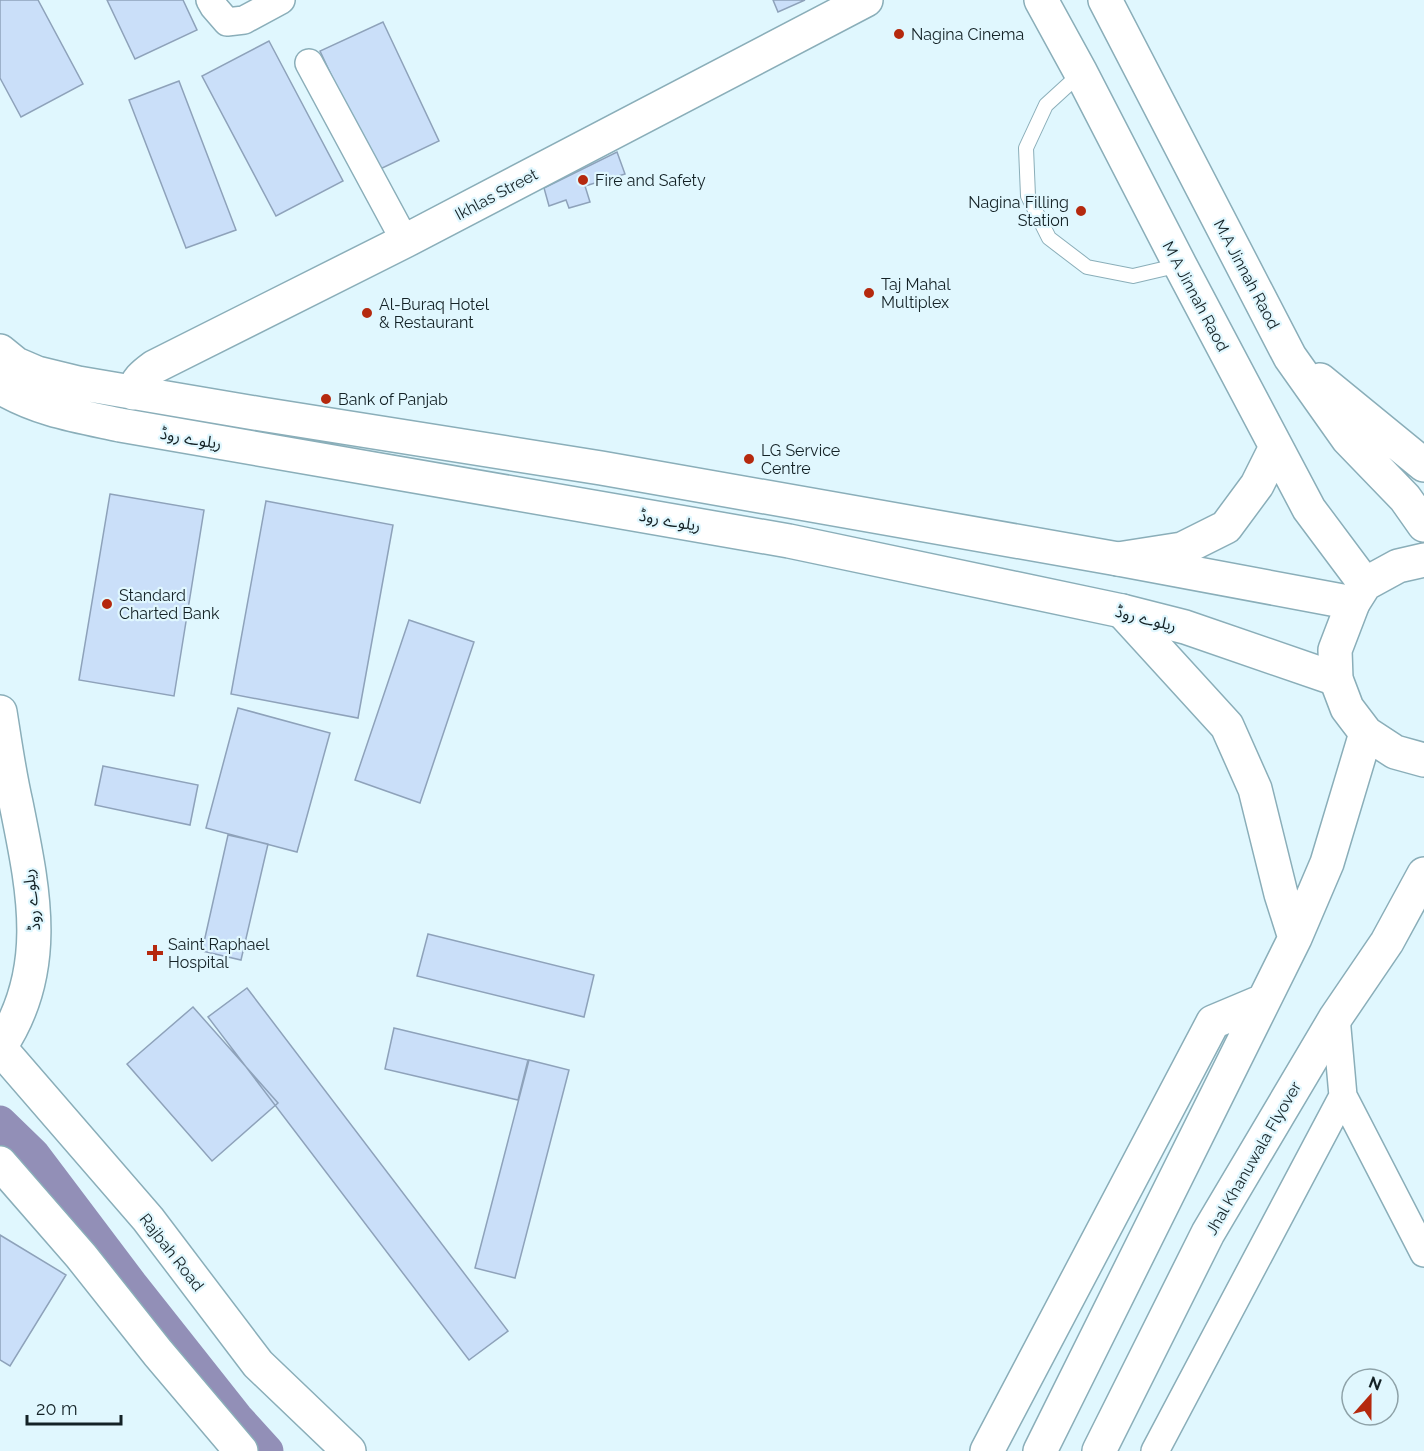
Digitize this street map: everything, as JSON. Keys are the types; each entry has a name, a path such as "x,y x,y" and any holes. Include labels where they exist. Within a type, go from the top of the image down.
{"main road":[{"name":"Ikhlas Street","path":"133,393 136,382 153,367 405,241 866,0"},
{"name":"M A Jinnah Raod","path":"1041,0 1309,509 1359,593"},
{"name":"M.A Jinnah Raod","path":"1105,0 1290,357 1348,439 1405,498 1424,525"},
{"path":"1,353 16,364 37,373 133,393 601,468 1118,559 1359,593"},
{"path":"1290,357 1424,465"},
{"name":"ریلوے روڈ","path":"0,387 17,398 48,410 120,426 789,541 1122,611 1185,627 1336,679"},
{"path":"1118,559 1182,549 1226,527 1257,485 1276,447"},
{"path":"1424,560 1398,566 1359,593 1335,650 1336,679 1347,708 1366,733 1395,752 1424,760"},
{"path":"1122,611 1227,726 1255,789 1281,894 1295,938"},
{"name":"ریلوے روڈ","path":"0,712 8,768 30,874 35,941 28,984 14,1021 0,1048"},
{"path":"1040,1451 1295,938 1327,863 1366,733"},
{"name":"Jhal Khanuwala Flyover","path":"1099,1451 1208,1233 1336,1017 1387,942 1424,874"},
{"path":"1387,942 1424,917"},
{"path":"987,1451 1213,1022 1263,1001"},
{"name":"Rajbah Road","path":"0,1048 148,1219 258,1364 349,1451"},
{"path":"0,1163 81,1256 158,1353 241,1451"}],"street":[{"path":"210,0 227,22 244,20 281,0"},
{"path":"309,63 405,241"},
{"path":"1336,1017 1342,1096 1424,1253"},
{"path":"1155,1451 1342,1096"}],"lane":[{"path":"1081,73 1046,105 1026,148 1028,196 1049,238 1087,267 1133,276 1180,265"}],"building":[{"path":"0,0 38,0 83,84 21,117 0,78"},
{"path":"107,0 183,0 197,30 135,59"},
{"path":"773,0 805,0 778,12"},
{"path":"383,22 439,141 376,171 320,51"},
{"path":"269,41 343,181 276,216 202,76"},
{"path":"179,81 236,230 186,248 129,100"},
{"name":"Fire and Safety","path":"617,152 625,174 585,186 590,202 569,208 566,200 549,206 544,188"},
{"path":"110,494 204,510 174,696 79,680"},
{"path":"266,501 393,525 358,718 231,694"},
{"path":"409,620 474,642 420,803 355,780"},
{"path":"238,708 330,733 297,852 206,828"},
{"path":"103,766 198,785 190,825 95,805"},
{"path":"228,835 268,844 241,960 202,951"},
{"path":"428,934 594,975 584,1017 417,976"},
{"path":"247,988 508,1331 469,1360 208,1017"},
{"path":"193,1007 278,1103 212,1161 127,1064"},
{"path":"394,1028 528,1060 518,1100 385,1069"},
{"path":"529,1060 569,1070 515,1278 475,1268"},
{"path":"0,1235 66,1275 10,1366 0,1360"}],"waterway":[{"path":"0,1122 33,1154 131,1284 237,1418 267,1451"}],"place":[{"name":"Nagina Cinema","path":"899,34"},
{"name":"Fire and Safety","path":"583,180"},
{"name":"Nagina Filling Station","path":"1081,211"},
{"name":"Taj Mahal Multiplex","path":"869,293"},
{"name":"Al-Buraq Hotel & Restaurant","path":"367,313"},
{"name":"Bank of Panjab","path":"326,399"},
{"name":"LG Service Centre","path":"749,459"},
{"name":"Standard Charted Bank","path":"107,604"},
{"name":"Saint Raphael Hospital","path":"155,953"}]}
